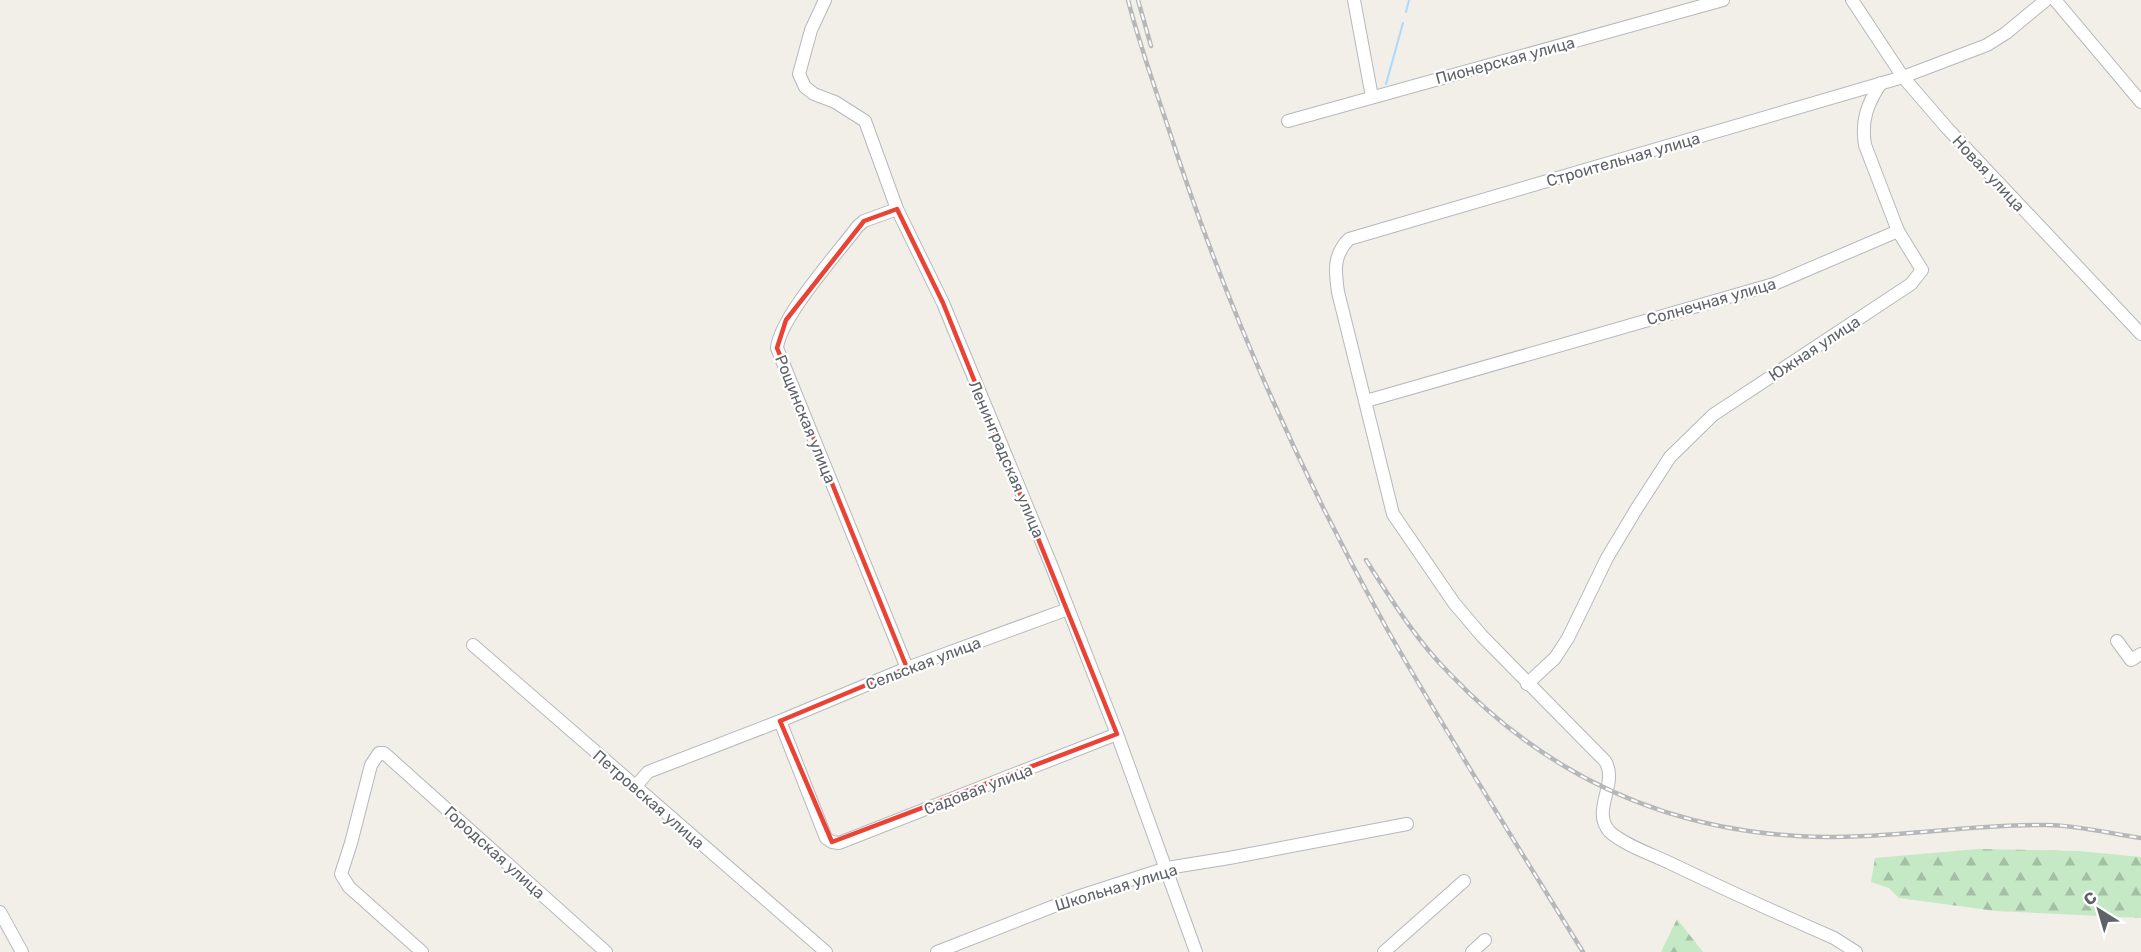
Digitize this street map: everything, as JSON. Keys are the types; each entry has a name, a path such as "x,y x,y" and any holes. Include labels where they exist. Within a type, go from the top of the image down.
{"street":[{"name":"Ленинградская улица","path":"825,0 811,30 800,74 805,87 865,121 897,209 943,303 1052,567 1117,734 1196,952"},
{"path":"1354,0 1372,96"},
{"name":"Пионерская улица","path":"1287,121 1723,0"},
{"name":"Новая улица","path":"1852,0 1903,77 1947,128 2141,334"},
{"name":"Строительная улица","path":"1856,952 1834,938 1660,859 1621,839 1609,830 1603,820 1603,807 1611,777 1610,768 1590,745 1527,684 1454,603 1393,514 1338,292 1336,257 1349,239 1903,77 1987,45 2006,33 2046,0"},
{"path":"2063,2 2141,102"},
{"path":"1881,83 1865,112 1863,133 1865,145 1898,231"},
{"name":"Рощинская улица","path":"897,209 864,221 858,226 786,320 778,339 777,348 907,668"},
{"name":"Солнечная улица","path":"1366,401 1774,284 1898,231"},
{"name":"Южная улица","path":"1527,684 1555,658 1568,638 1607,558 1636,508 1670,457 1713,415 1911,284 1922,270 1898,231"},
{"name":"Сельская улица","path":"635,787 648,772 780,721 907,668 1068,609"},
{"path":"2117,641 2131,660 2141,654"},
{"name":"Петровская улица","path":"473,645 826,952"},
{"name":"Садовая улица","path":"780,721 826,838 835,843 1117,734"},
{"name":"Городская улица","path":"422,952 349,887 341,874 371,765 379,753 384,753 606,952"},
{"name":"Школьная улица","path":"937,952 1077,897 1167,868 1407,824"},
{"path":"1384,952 1464,881"},
{"path":"0,912 21,952"},
{"path":"1472,952 1485,940"}],"highlighted area":[{"path":"897,209 943,303 1117,734 832,842 780,721 907,668 777,348 786,320 864,221"}],"green space":[{"path":"1978,849 2079,851 2141,857 2141,918 1996,911 1899,898 1889,888 1871,882 1875,858"},
{"path":"1677,919 1703,952 1661,952"}],"waterway":[{"path":"1406,12 1409,0"},
{"path":"1386,84 1403,23"}],"railway":[{"path":"1128,0 1152,80 1213,256 1293,446 1354,569 1387,629 1583,952"},
{"path":"1138,0 1151,46"},
{"path":"1366,560 1404,619 1426,647 1449,673 1486,708 1524,740 1565,766 1607,789 1652,807 1698,821 1747,831 1797,836 1859,836 2016,825 2058,825 2141,838"}]}
